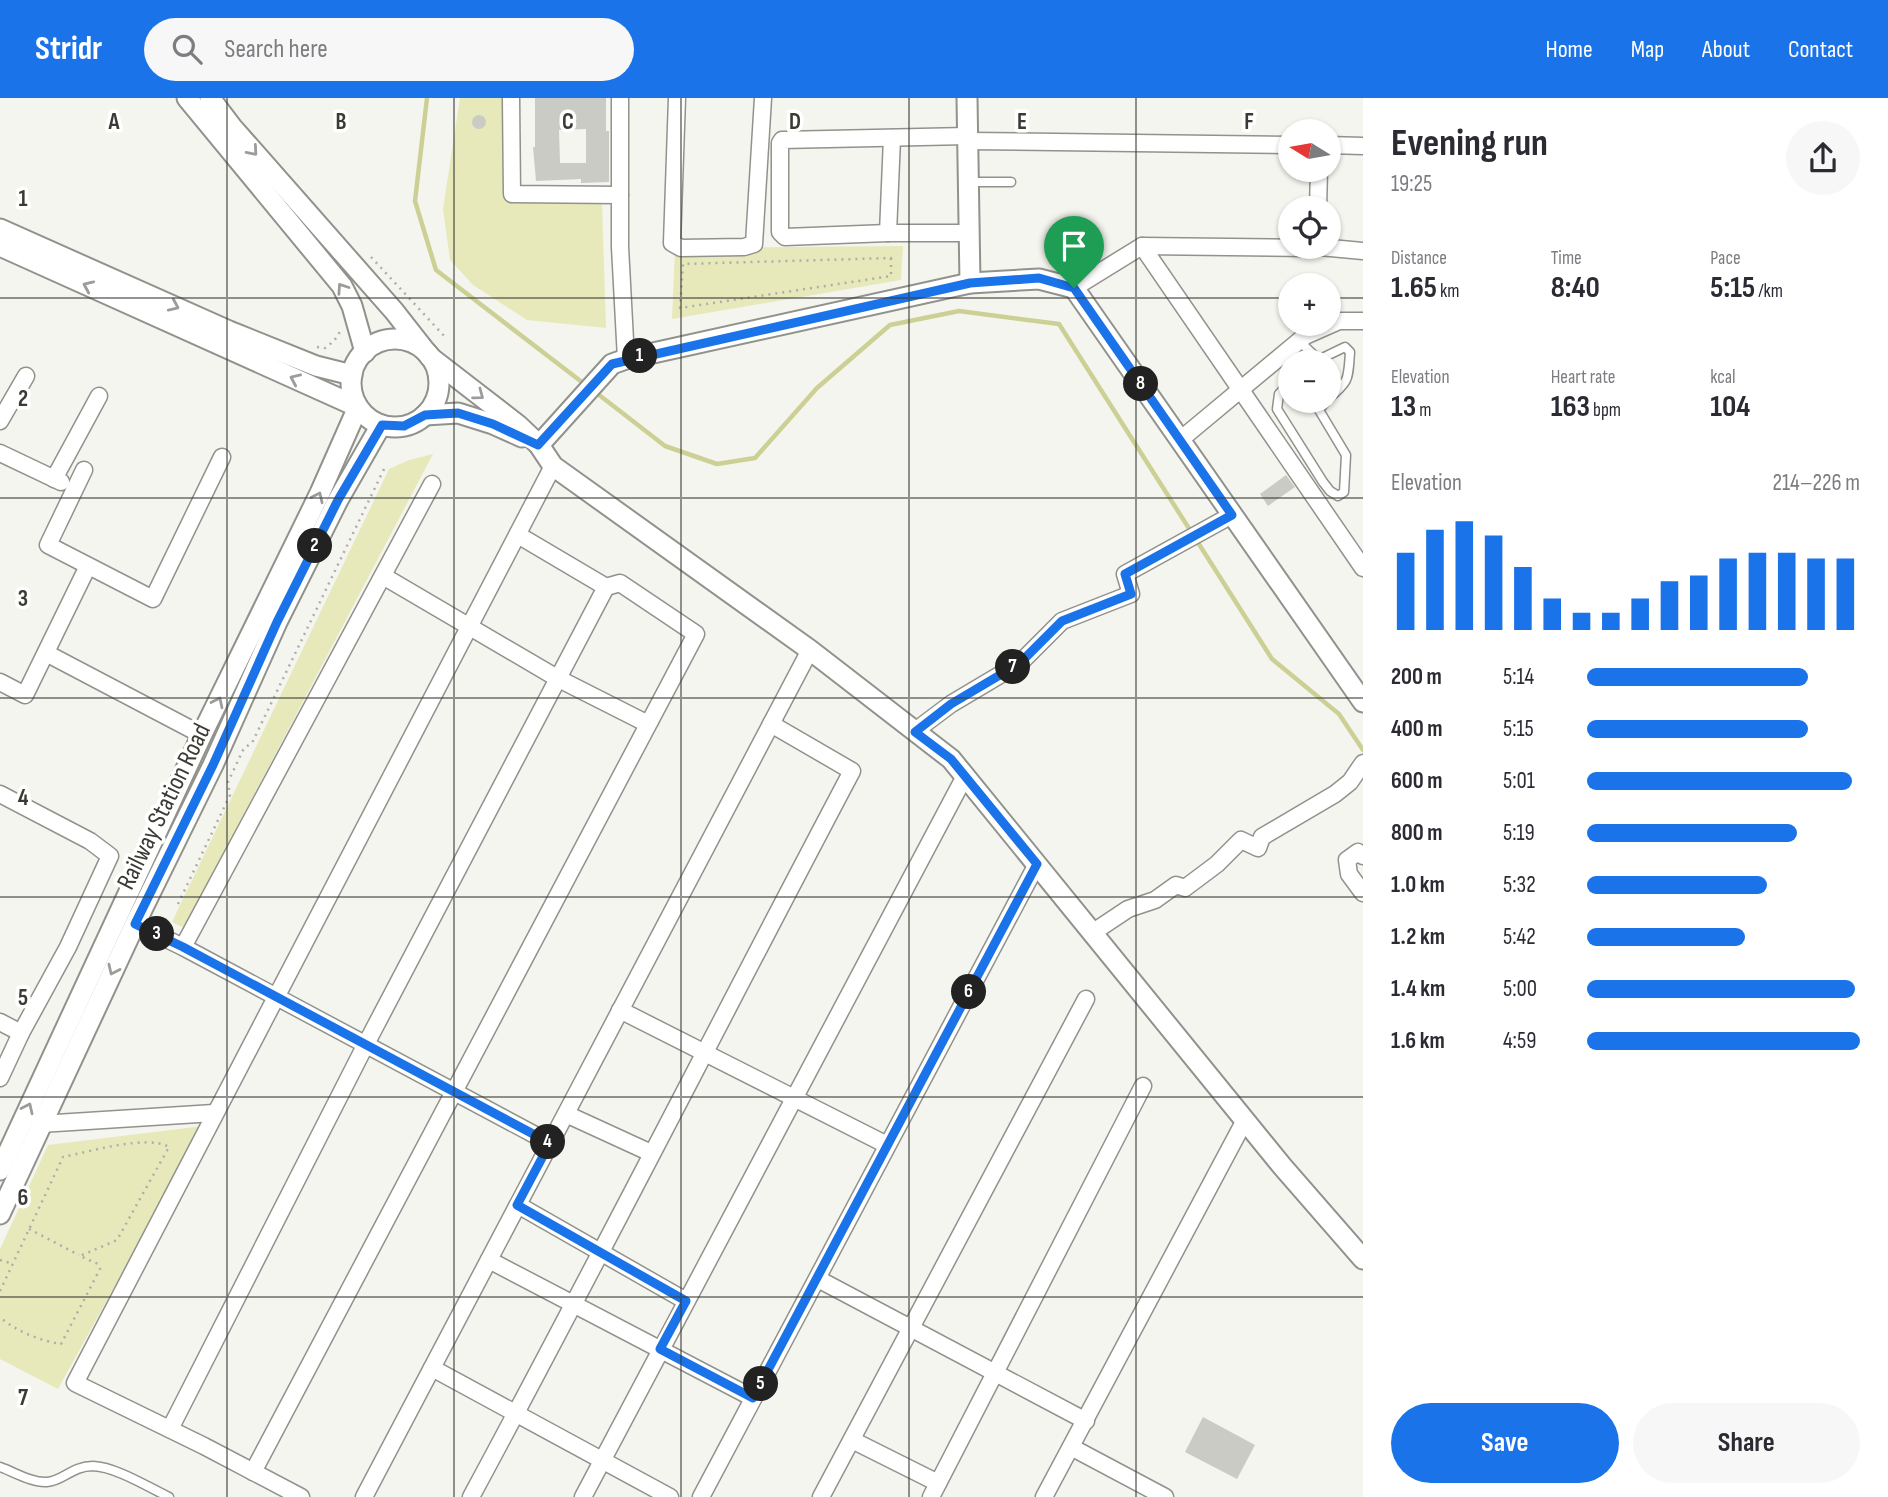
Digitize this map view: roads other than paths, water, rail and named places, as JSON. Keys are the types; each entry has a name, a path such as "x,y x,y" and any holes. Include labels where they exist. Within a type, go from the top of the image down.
{"street":[{"path":"187,98 342,286 352,306 365,352"},
{"path":"0,246 358,407 372,421 382,425 404,426 425,415 433,405 438,381 430,358 394,311 232,127 210,98"},
{"path":"511,98 512,194 620,195"},
{"path":"620,98 620,247 626,359"},
{"path":"677,98 672,243 681,248 744,247 754,244 763,98"},
{"path":"967,98 970,283"},
{"path":"888,233 892,138"},
{"path":"969,233 782,236 779,232 780,143 785,139 892,138 1278,145"},
{"path":"1341,145 1363,146"},
{"path":"0,229 229,331 316,366 352,374"},
{"path":"1074,288 1142,246 1278,248"},
{"path":"1142,246 1240,390 1356,549 1363,568"},
{"path":"1341,250 1363,251"},
{"path":"538,445 612,364 626,359 970,283 1039,278 1074,288 1363,702"},
{"path":"1180,440 1305,336 1339,321 1363,321"},
{"path":"358,407 351,386 356,362 375,344 399,340 411,342 518,425 554,466 810,650 951,759 1245,1120 1363,1259"},
{"path":"0,421 26,376"},
{"path":"54,479 99,396"},
{"name":"Railway Station Road","path":"0,1170 202,735 320,494 358,407"},
{"path":"425,415 458,413 493,424 538,445"},
{"name":"Railway Station Road","path":"0,1214 40,1124 213,765 277,622 338,500 382,425"},
{"path":"0,453 75,489"},
{"path":"84,470 48,545 153,599 222,457"},
{"path":"301,1497 170,1429 78,1387 75,1383 554,466"},
{"path":"183,947 432,484"},
{"path":"915,732 951,704 1020,663 1062,621 1131,594 1125,574 1232,515"},
{"path":"517,536 606,587"},
{"path":"0,682 26,695 88,566"},
{"path":"383,576 557,678 644,722 650,721"},
{"path":"170,1429 366,1044 557,678 606,587 620,583 696,634 253,1472"},
{"path":"364,1497 810,650"},
{"path":"46,653 202,735"},
{"path":"471,1497 852,771 771,723"},
{"path":"1092,933 1128,909 1156,900 1176,885 1185,888 1217,864 1241,840 1258,848 1262,837 1335,794 1350,782 1363,763"},
{"path":"583,1497 965,776"},
{"path":"0,794 90,841 110,856 68,947 0,1078"},
{"path":"1363,856 1359,852 1348,860 1349,874 1363,893"},
{"path":"701,1497 1037,864"},
{"path":"135,924 550,1143"},
{"path":"821,1497 1086,999"},
{"path":"620,1010 887,1145"},
{"path":"0,1022 21,1033"},
{"path":"852,1440 935,1490 1143,1086"},
{"path":"40,1124 214,1113"},
{"path":"566,1114 651,1153"},
{"path":"1044,1497 1245,1120"},
{"path":"517,1205 686,1301"},
{"path":"489,1260 753,1398"},
{"path":"818,1279 1086,1421"},
{"path":"432,1368 670,1497"},
{"path":"1071,1447 1165,1497"}],"lane":[{"path":"968,182 1011,182"},
{"path":"1298,341 1307,350"},
{"path":"1335,350 1345,347 1350,352 1348,380 1341,388"},
{"path":"1280,413 1323,482 1338,496 1344,492 1346,455 1321,413"},
{"path":"0,1467 45,1482 55,1480 73,1469 103,1467 169,1497"}],"waterway":[{"path":"427,98 415,201 436,270 587,386"},
{"path":"594,391 665,446 717,464 755,458 817,388 890,325 959,311 1059,324 1272,659 1339,714 1363,750"}]}
